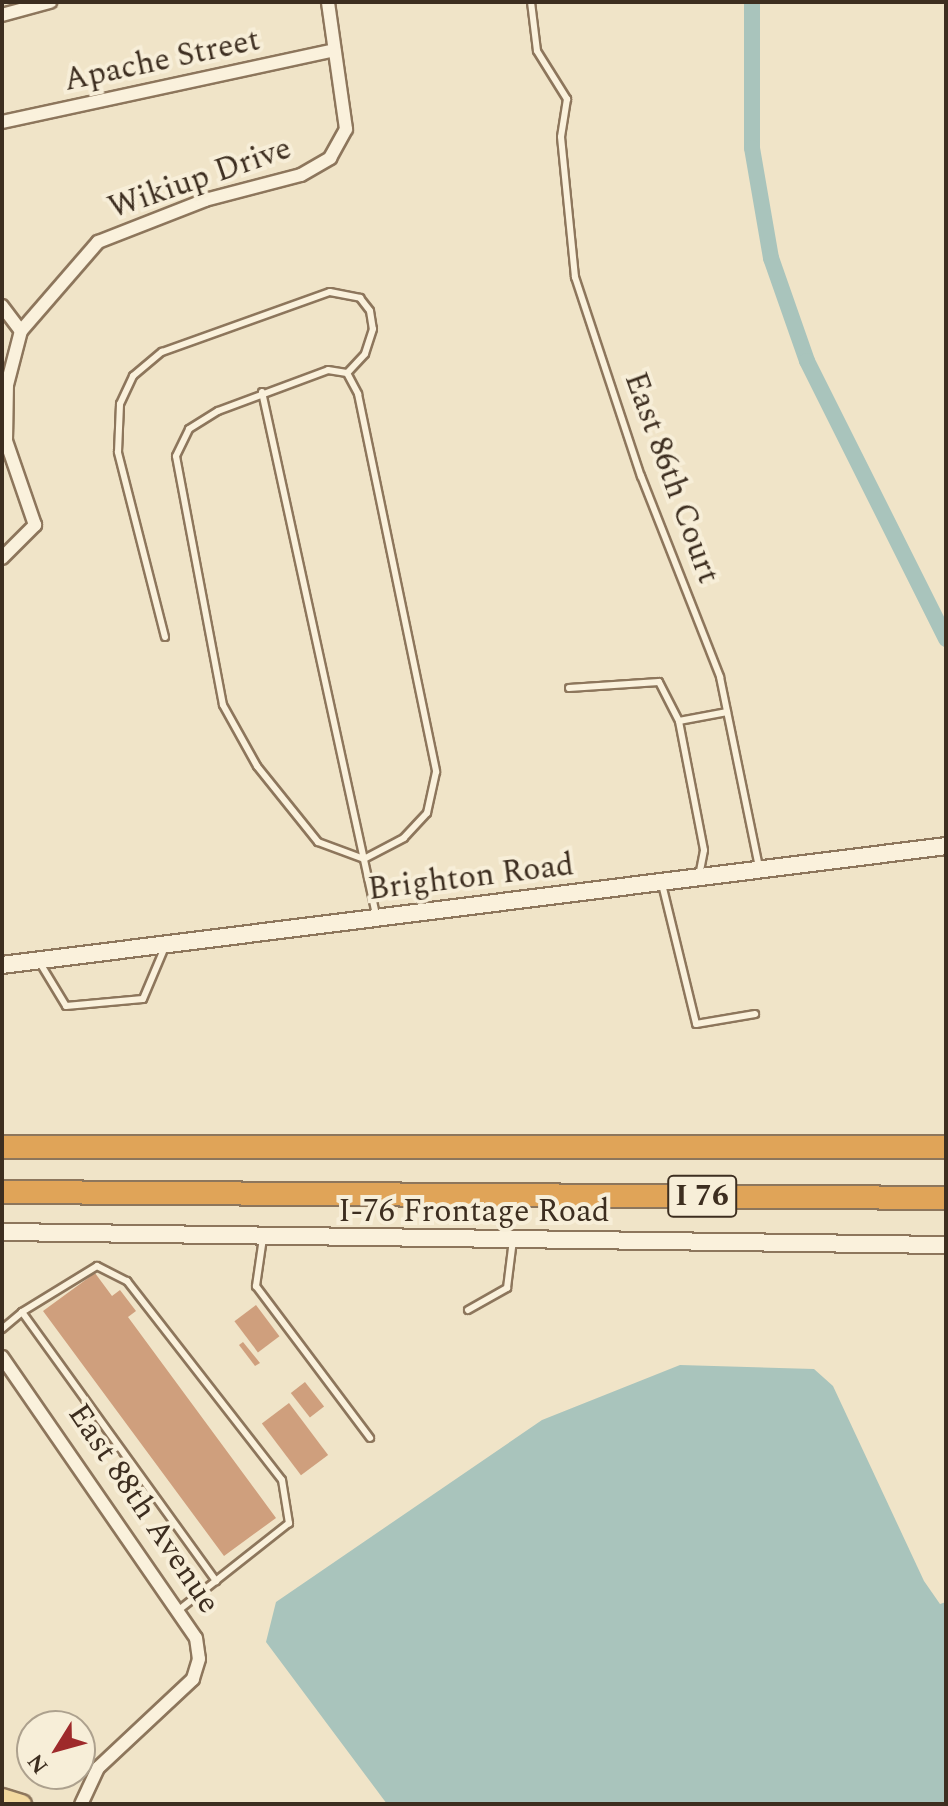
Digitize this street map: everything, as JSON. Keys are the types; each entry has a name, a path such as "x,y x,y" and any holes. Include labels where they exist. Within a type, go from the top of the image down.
{"highway":[{"path":"2,1134 73,1145"},
{"name":"I 76","path":"2,1147 946,1147"},
{"name":"I 76","path":"3,1192 946,1198"}],"main road":[{"path":"2,1798 22,1804"}],"street":[{"path":"2,15 50,2"},
{"name":"Wikiup Drive","path":"2,558 35,525 4,441 7,385 21,331 98,242 157,216 301,175 330,158 346,129 328,2"},
{"name":"Apache Street","path":"2,122 334,50"},
{"path":"2,306 21,331"},
{"name":"Brighton Road","path":"2,965 376,915 662,884 946,846"},
{"name":"I-76 Frontage Road","path":"2,1232 263,1238 946,1245"},
{"name":"East 88th Avenue","path":"2,1357 180,1609 196,1638 199,1659 193,1679 98,1768 81,1804"}],"lane":[{"name":"East 86th Court","path":"531,2 537,51 567,99 561,137 575,277 641,476 720,677 760,871"},
{"path":"165,637 118,452 120,404 133,376 162,352 330,292 360,298 370,311 373,329 365,354 347,373"},
{"path":"328,370 347,373 358,394 436,772 427,813 404,838 364,859 318,842 288,808 235,731 216,687 178,443 189,429 262,392 328,370"},
{"path":"262,392 376,915"},
{"path":"569,688 659,682 679,721 704,850 698,879"},
{"path":"679,721 727,712"},
{"path":"662,884 696,1024 755,1014"},
{"path":"38,961 66,1006 143,999 166,943"},
{"path":"263,1238 256,1286 370,1438"},
{"path":"468,1310 507,1288 513,1240"},
{"path":"2,1329 22,1312 97,1266 127,1281 282,1480 289,1523 180,1609"},
{"path":"22,1312 216,1581"}],"water":[{"path":"680,1365 814,1369 833,1386 924,1581 940,1604 946,1602 946,1804 387,1804 266,1642 276,1602 542,1420"}],"building":[{"path":"95,1273 112,1296 120,1290 136,1311 128,1317 276,1518 224,1556 43,1311"},
{"path":"256,1305 279,1336 258,1352 234,1321"},
{"path":"243,1342 260,1363 255,1366 239,1345"},
{"path":"305,1382 324,1406 310,1418 291,1393"},
{"path":"289,1403 328,1455 301,1475 262,1423"}],"waterway":[{"path":"752,2 752,148 771,258 807,361 946,639"}]}
